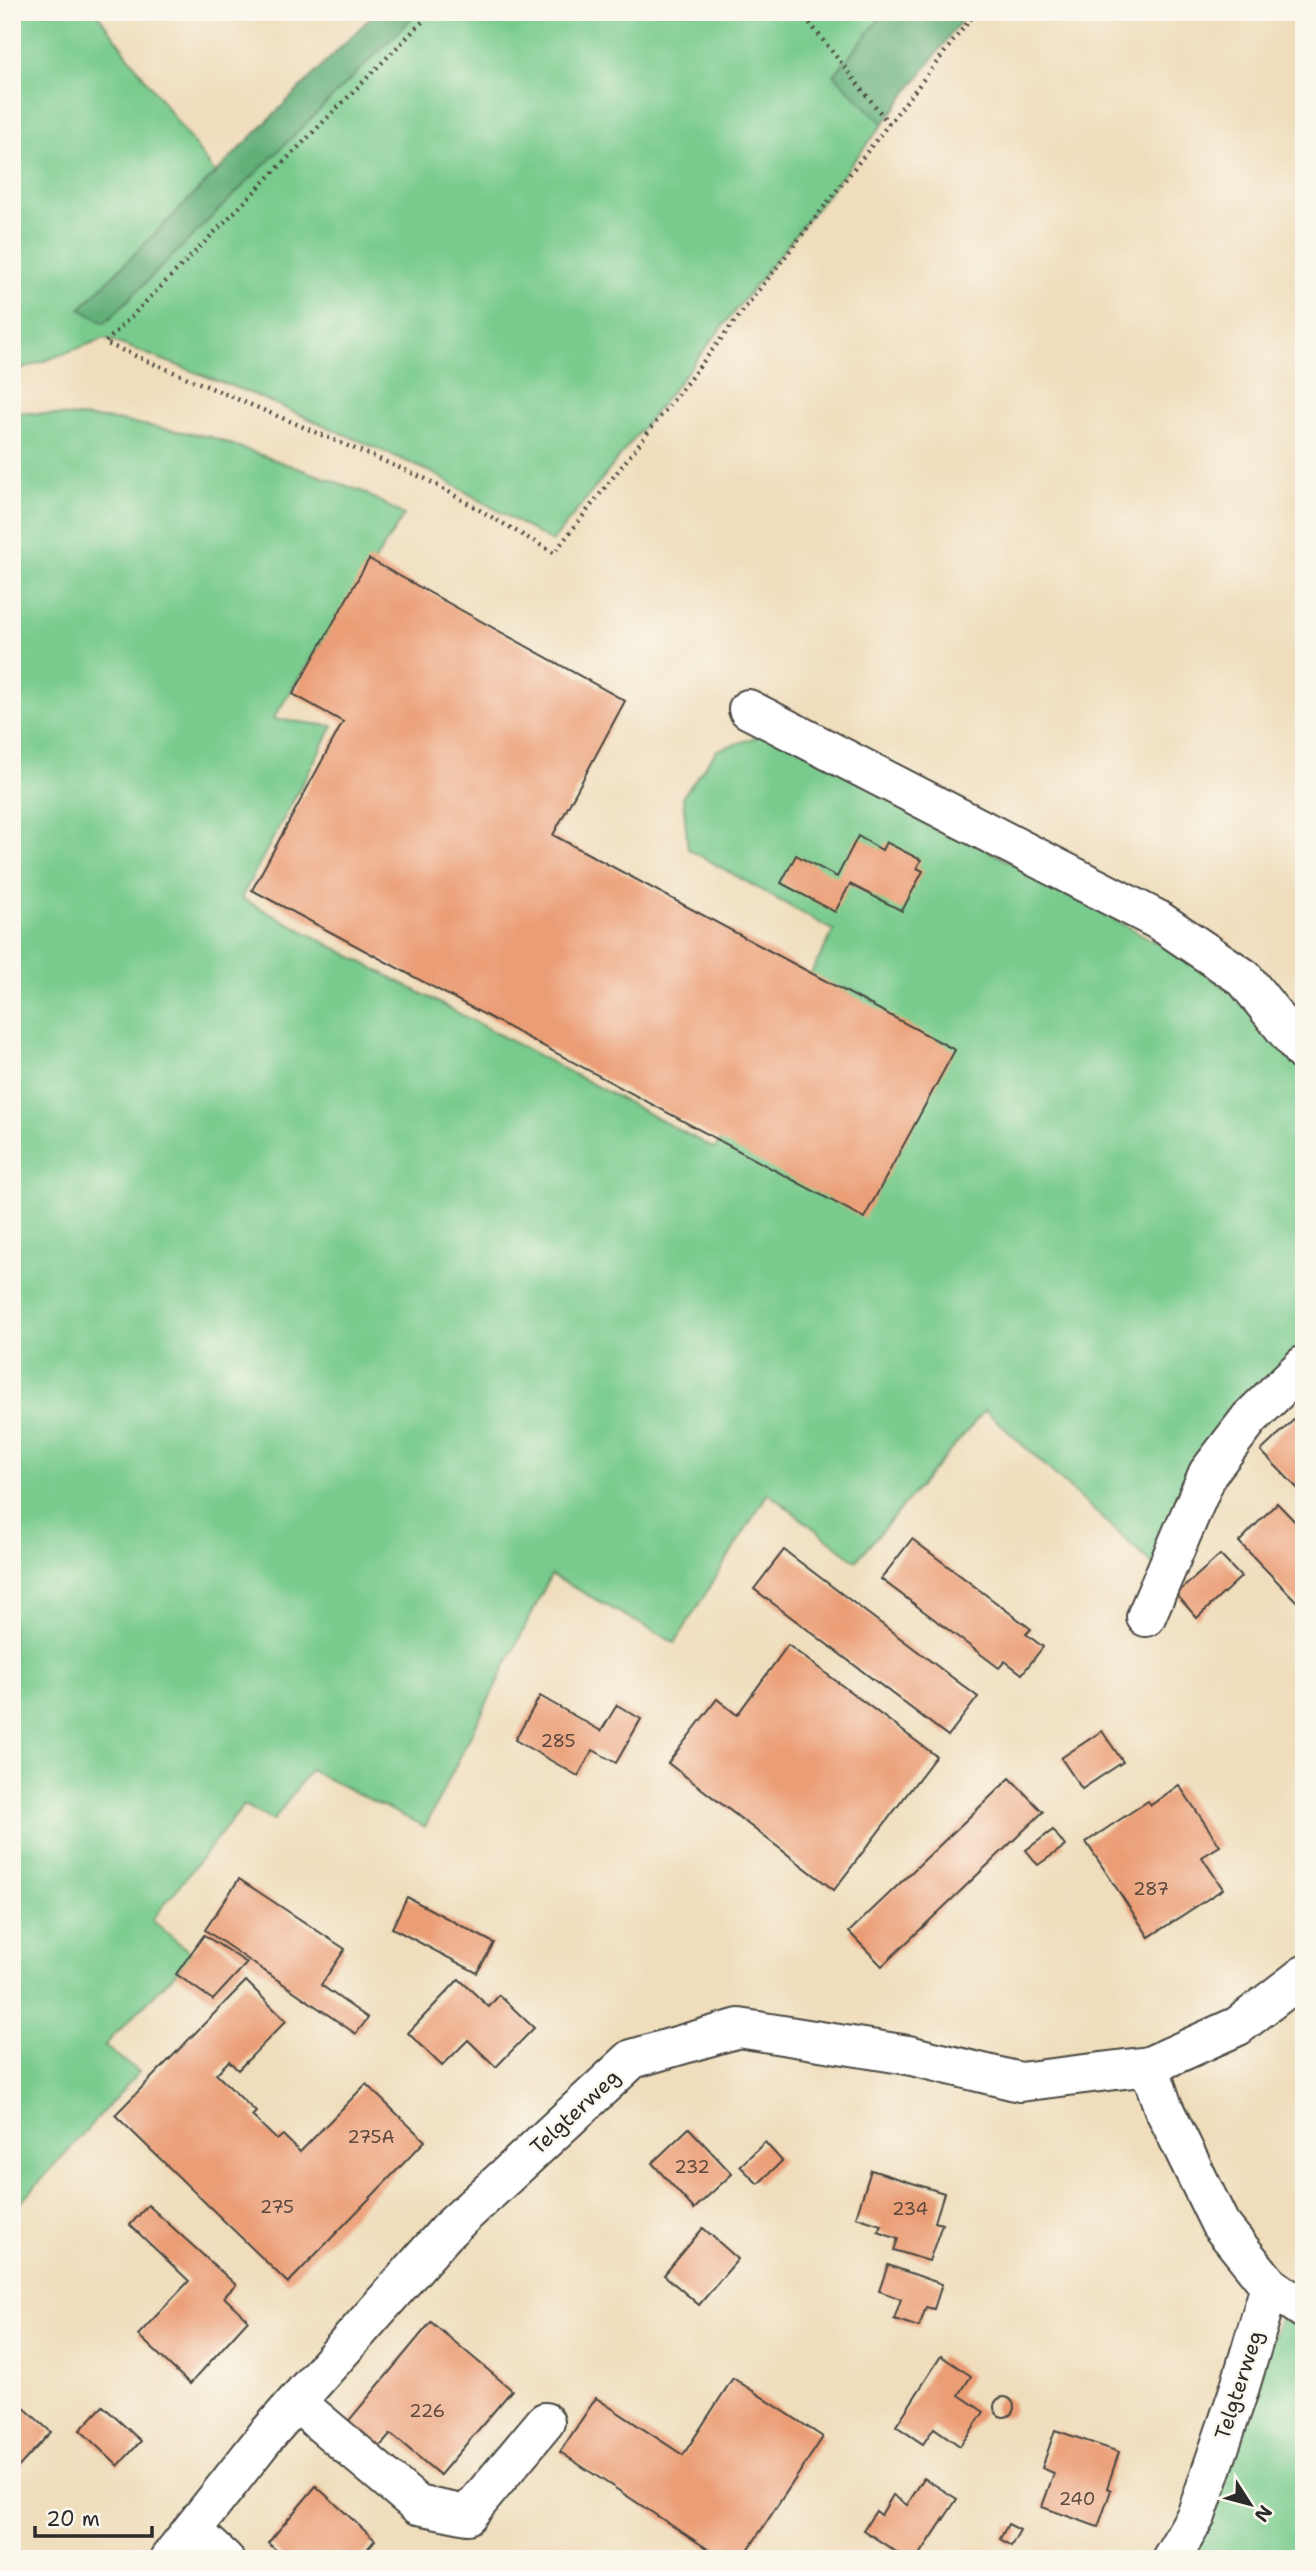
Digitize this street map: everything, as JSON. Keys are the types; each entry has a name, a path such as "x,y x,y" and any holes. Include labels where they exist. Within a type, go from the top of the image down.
{"street":[{"path":"748,709 1158,920 1244,978 1304,1053"},
{"path":"1146,1617 1208,1473 1250,1418 1304,1365"},
{"name":"Telgterweg","path":"181,2544 296,2402 447,2231 632,2059 739,2028 908,2055 1020,2082 1149,2066 1238,2025 1304,1975"},
{"path":"1149,2066 1163,2106 1220,2224 1270,2286 1304,2309"},
{"name":"Telgterweg","path":"1171,2559 1196,2516 1240,2390 1270,2286"},
{"path":"296,2402 418,2505 467,2515 545,2422"},
{"path":"181,2544 223,2559"}],"path":[{"path":"432,12 106,343 426,479 554,553 976,12"},
{"path":"801,12 890,125"}],"green space":[{"path":"12,12 96,12 215,173 81,308 104,323 418,12 968,12 883,124 552,542 431,472 250,393 105,338 12,373"},
{"path":"376,12 418,12 105,323 80,309"},
{"path":"885,12 968,12 883,124 834,75"},
{"path":"19,412 115,420 211,437 361,491 404,515 273,719 333,726 241,898 715,1149 834,931 688,849 683,796 717,750 772,732 1185,958 1249,1005 1304,1071 1304,1345 1206,1449 1153,1565 985,1410 856,1561 768,1493 675,1643 551,1575 425,1827 310,1770 273,1821 244,1805 152,1920 193,1955 104,2046 139,2072 12,2212 12,422"},
{"path":"1281,2317 1304,2332 1304,2559 1189,2559"}],"building":[{"path":"369,559 625,701 553,835 955,1050 864,1218 252,890 343,722 293,694"},
{"path":"858,836 882,850 886,842 921,860 917,868 923,871 902,911 850,884 835,912 781,883 796,855 837,877"},
{"path":"1304,1410 1304,1495 1261,1451"},
{"path":"1277,1503 1304,1531 1304,1609 1239,1542"},
{"path":"912,1539 1031,1629 1026,1634 1043,1647 1022,1674 1005,1661 999,1668 881,1579"},
{"path":"784,1550 978,1697 948,1736 754,1589"},
{"path":"1220,1555 1241,1577 1197,1618 1176,1594"},
{"path":"788,1645 936,1756 834,1890 668,1763 717,1699 737,1715"},
{"path":"540,1696 601,1731 617,1705 641,1719 616,1763 593,1750 578,1776 515,1740"},
{"path":"1102,1731 1123,1762 1082,1789 1061,1758"},
{"path":"1010,1778 1043,1812 882,1966 849,1932"},
{"path":"1179,1785 1220,1846 1202,1857 1223,1889 1149,1937 1086,1842 1148,1801 1151,1805"},
{"path":"1053,1830 1065,1846 1038,1865 1026,1850"},
{"path":"239,1879 345,1949 321,1985 368,2018 356,2034 205,1930"},
{"path":"407,1897 494,1943 477,1973 392,1928"},
{"path":"204,1935 247,1963 213,2000 176,1974"},
{"path":"459,1979 489,2007 499,1995 534,2028 496,2067 468,2040 442,2066 408,2033"},
{"path":"246,1981 286,2021 238,2070 229,2061 216,2074 256,2112 252,2116 277,2140 283,2135 300,2152 366,2084 425,2141 288,2283 115,2115"},
{"path":"689,2128 732,2174 694,2209 652,2163"},
{"path":"765,2142 782,2161 758,2184 740,2166"},
{"path":"871,2170 944,2193 935,2222 942,2224 929,2261 894,2250 898,2239 878,2232 881,2225 856,2217"},
{"path":"148,2205 236,2285 224,2297 248,2320 190,2384 138,2335 189,2281 130,2225"},
{"path":"703,2228 738,2259 699,2305 664,2275"},
{"path":"888,2265 942,2284 934,2309 926,2307 919,2327 894,2319 901,2299 879,2291"},
{"path":"431,2322 512,2390 440,2475 391,2434 377,2450 346,2424"},
{"path":"941,2356 971,2376 959,2395 984,2412 960,2446 934,2428 923,2444 896,2426"},
{"path":"733,2378 823,2437 742,2559 723,2559 560,2452 596,2398 683,2455"},
{"path":"12,2397 51,2432 12,2474"},
{"path":"1004,2397 1011,2400 1014,2407 1011,2414 1004,2417 997,2414 994,2407 997,2400"},
{"path":"103,2406 141,2441 118,2466 80,2430"},
{"path":"1055,2430 1119,2452 1107,2488 1111,2490 1098,2527 1042,2507 1054,2473 1042,2468"},
{"path":"924,2478 957,2499 917,2559 907,2559 863,2530 876,2511 881,2515 893,2495 907,2505"},
{"path":"316,2486 375,2540 359,2559 286,2559 268,2543"},
{"path":"1008,2524 1020,2530 1011,2546 1000,2539"}]}
